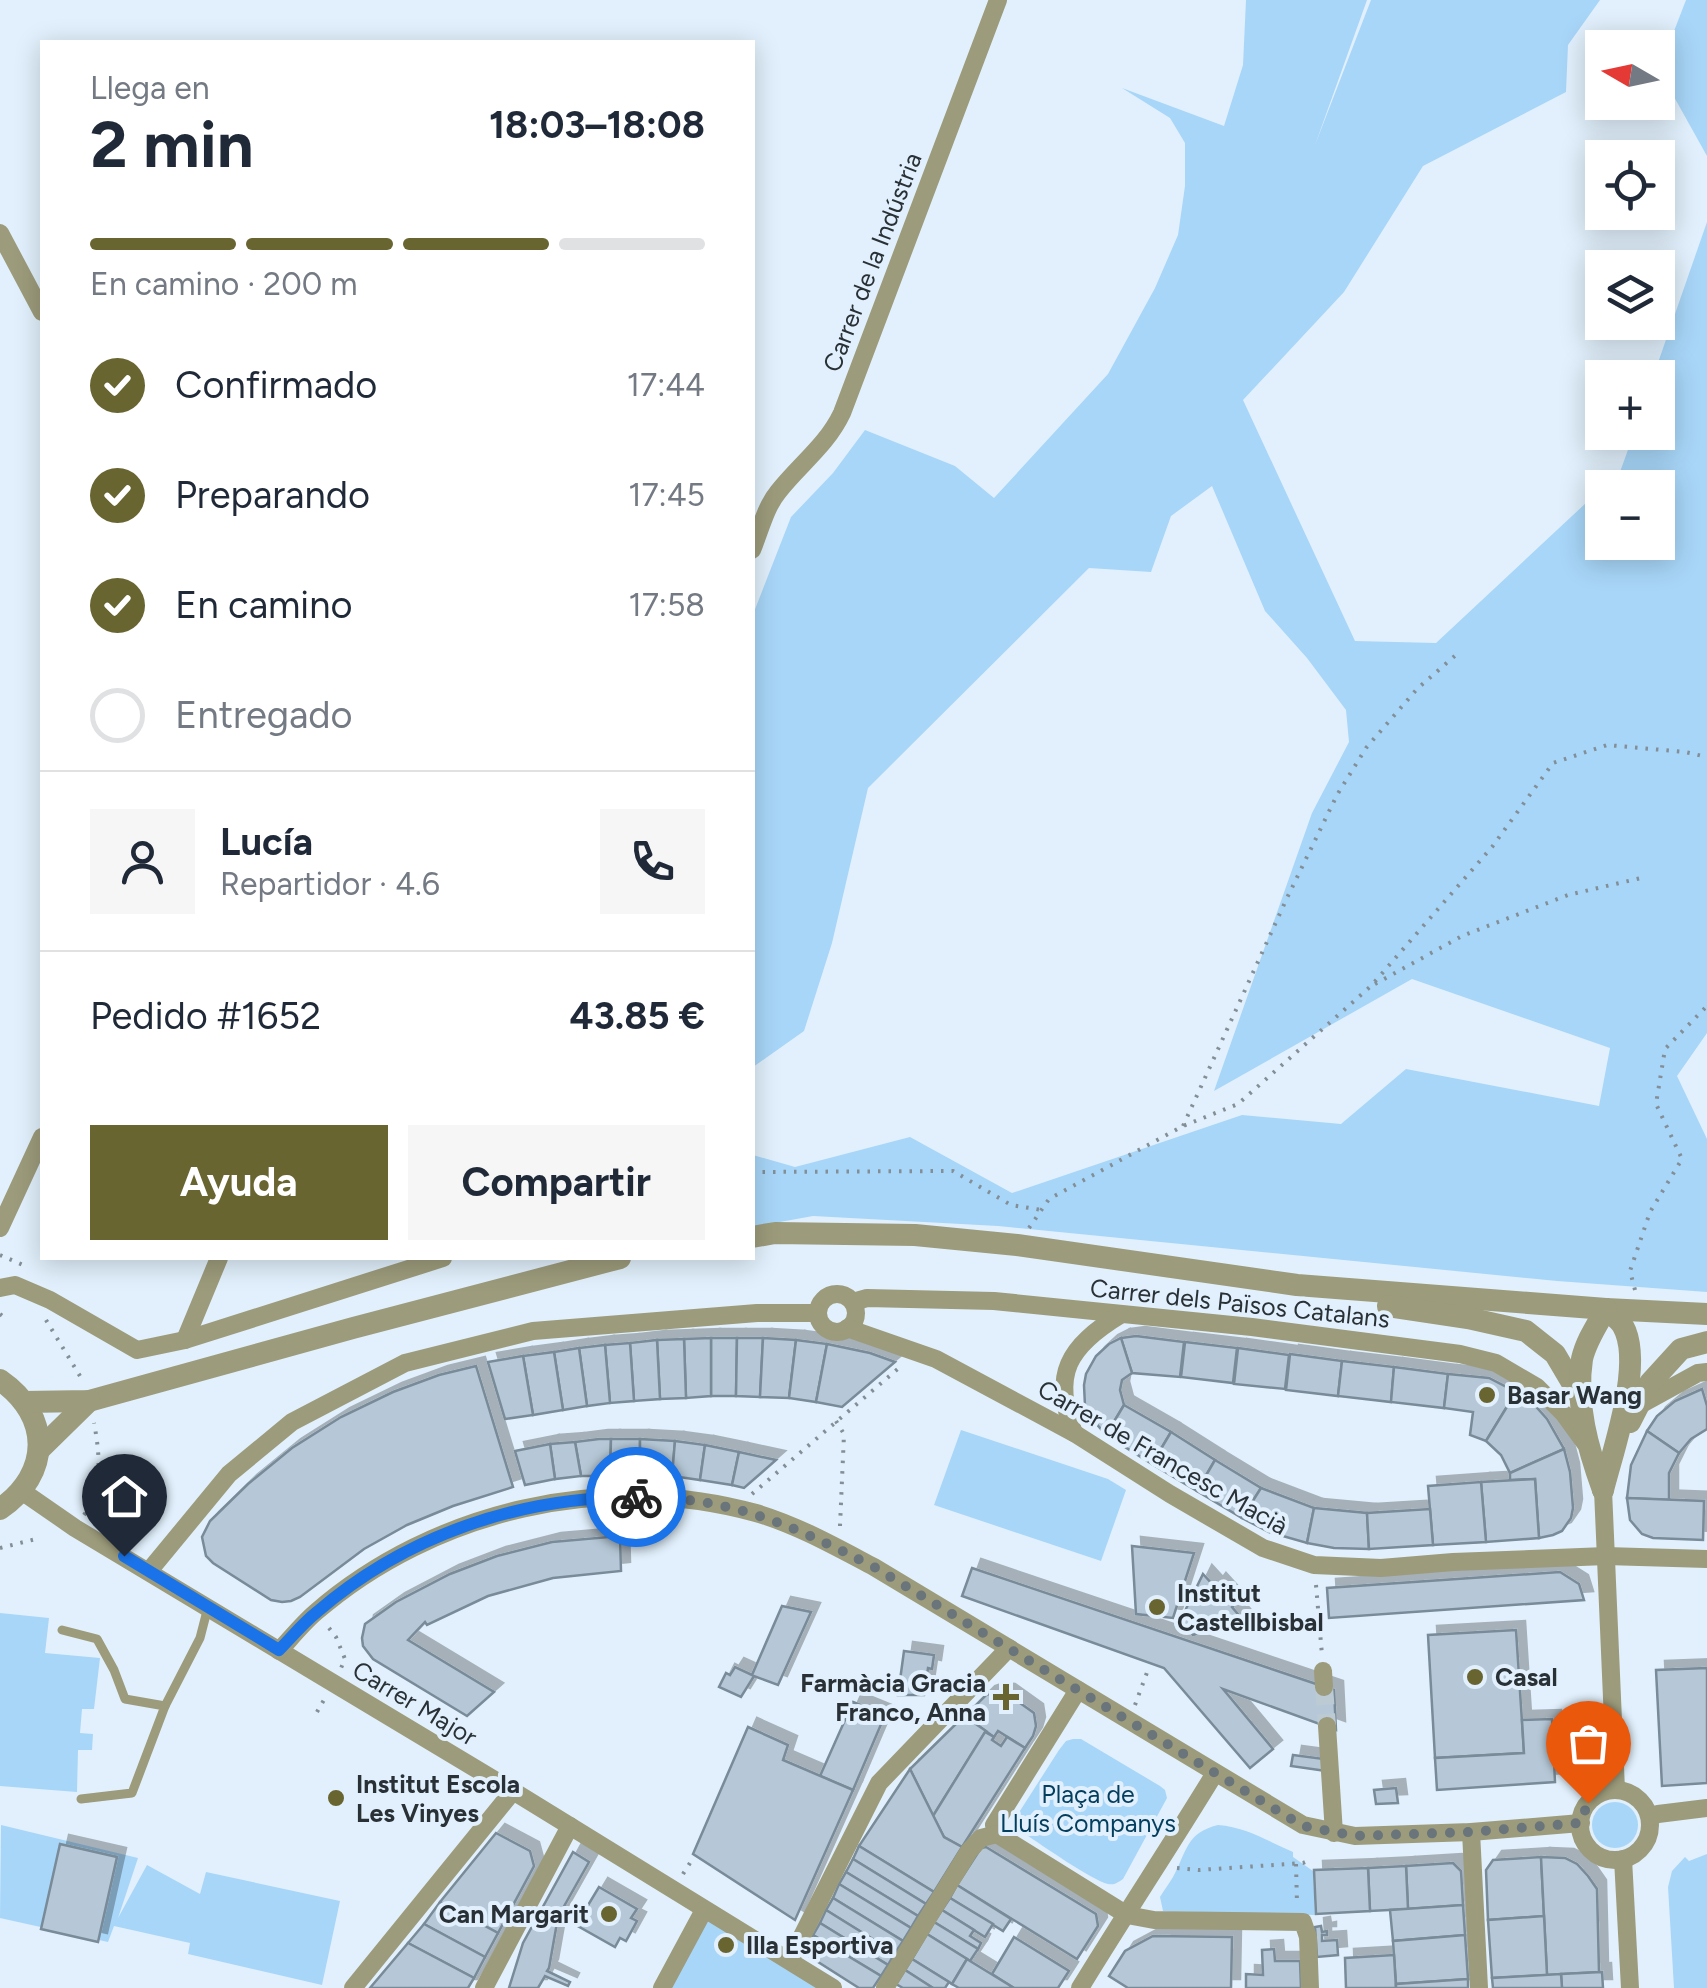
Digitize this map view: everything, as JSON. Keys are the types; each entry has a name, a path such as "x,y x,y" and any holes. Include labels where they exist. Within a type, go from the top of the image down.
{"street":[{"name":"Carrer de la Indústria","path":"755,535 760,509 802,468 842,413 998,0"},
{"path":"0,233 40,308"},
{"path":"0,1228 40,1141"},
{"path":"755,1236 774,1233 914,1235 1297,1285 1606,1310 1707,1314"},
{"path":"185,1340 218,1260"},
{"path":"0,1288 15,1284 137,1350 185,1340 437,1260"},
{"path":"24,1402 89,1401 612,1260"},
{"path":"1297,1285 1378,1305 1526,1331 1555,1354 1581,1398"},
{"path":"149,1571 229,1474 292,1422 405,1363 533,1331 756,1313 818,1313 831,1294 843,1295 852,1302 856,1314 847,1328"},
{"name":"Carrer dels Països Catalans","path":"852,1302 867,1298 994,1301 1252,1327 1460,1354 1496,1363 1537,1387 1564,1414 1588,1447"},
{"path":"1606,1310 1582,1358 1581,1398 1588,1447 1603,1490 1616,1790"},
{"path":"1603,1490 1627,1395 1632,1357 1623,1325 1606,1310"},
{"name":"Carrer de Francesc Macià","path":"818,1313 822,1324 831,1330 847,1328 936,1358 1074,1433 1263,1548 1314,1565 1381,1568 1606,1556 1707,1559"},
{"path":"1074,1433 1062,1392 1072,1356 1083,1341 1120,1315"},
{"path":"1603,1490 1650,1383 1681,1349 1707,1342"},
{"path":"1636,1408 1698,1373 1707,1372"},
{"path":"0,1380 18,1394 34,1418 38,1450 35,1468 23,1492 0,1509"},
{"path":"38,1450 89,1401"},
{"name":"Carrer Major","path":"23,1492 75,1528 514,1791 832,1988"},
{"path":"279,1650 316,1612 371,1572 428,1540 488,1518 533,1506 594,1497 706,1502 758,1514 810,1534 874,1567 1303,1826 1355,1836 1580,1823"},
{"path":"790,1960 879,1784 1008,1648"},
{"path":"1078,1690 994,1825 997,1834 1127,1915 1154,1920 1303,1922 1308,1937 1310,1988"},
{"path":"1327,1726 1334,1833"},
{"path":"1080,1988 1215,1773"},
{"path":"1616,1790 1638,1798 1650,1818 1648,1839 1633,1856 1622,1859 1592,1852 1580,1823 1588,1803 1606,1791 1616,1790"},
{"path":"352,1988 514,1791"},
{"path":"1650,1818 1707,1808"},
{"path":"484,1988 570,1826"},
{"path":"1471,1832 1479,1988"},
{"path":"885,1988 969,1851 980,1838 997,1834"},
{"path":"1622,1859 1630,1988"},
{"path":"662,1988 704,1910"}],"lane":[{"path":"81,1799 132,1792 165,1706 200,1638 208,1607"},
{"path":"62,1630 97,1639 125,1699 165,1706"}],"path":[{"path":"1182,1126 1337,795 1366,748 1417,689 1456,654"},
{"path":"1017,1246 1049,1200 1182,1126 1238,1104 1371,986 1492,848 1553,764 1607,745 1707,757"},
{"path":"1371,986 1462,936 1568,895 1641,878"},
{"path":"1640,1311 1630,1271 1650,1212 1682,1158 1656,1104 1665,1049 1707,1006"},
{"path":"755,1172 953,1171 1011,1205 1042,1210"},
{"path":"0,1314 6,1319"},
{"path":"756,1489 901,1367"},
{"path":"836,1421 844,1434 840,1526"},
{"path":"0,1548 40,1538"},
{"path":"1314,1565 1324,1679"},
{"path":"1135,1705 1148,1667"},
{"path":"1168,1864 1199,1870 1310,1860"},
{"path":"1296,1864 1298,1922"}],"green space":[{"path":"1246,0 1367,0 1315,145 1371,0 1600,0 1568,45 1566,92 1423,166 1344,292 1243,400 1355,641 1436,643 1585,504 1585,560 1675,560 1675,470 1621,470 1628,450 1675,450 1675,360 1659,360 1666,340 1675,340 1675,314 1707,222 1707,1033 1677,1076 1707,1139 1707,1292 998,1226 813,1216 755,1227 755,1156 795,1167 910,1137 1012,1193 1242,1115 1341,1124 1406,1069 1599,1106 1610,1048 1412,979 1214,1091 1312,813 1349,742 1346,710 1265,611 1212,486 1171,516 1151,572 1089,568 868,788 832,943 804,1031 755,1066 755,609 791,517 833,473 865,430 955,466 994,498 1108,374 1155,288 1178,235 1185,186 1185,143 1170,118 1122,88 1224,126 1243,65"},
{"path":"1686,0 1707,0 1707,156 1675,99 1674,30"},
{"path":"961,1430 1108,1479 1126,1490 1101,1561 934,1505"},
{"path":"0,1613 49,1618 45,1653 100,1658 94,1709 82,1709 80,1733 93,1734 92,1750 78,1750 77,1792 0,1786"},
{"name":"Plaça de Lluís Companys","path":"1073,1739 1081,1739 1165,1790 1167,1798 1123,1879 1114,1884 1079,1869 1018,1826 1018,1814 1059,1750"},
{"path":"1615,1802 1631,1809 1638,1825 1631,1841 1615,1848 1599,1841 1592,1825 1599,1809"},
{"path":"1,1825 138,1858 118,1918 147,1865 200,1894 206,1872 340,1901 322,1985 188,1954 190,1943 114,1926 108,1942 0,1918"},
{"path":"1218,1825 1247,1832 1293,1852 1293,1857 1313,1871 1315,1915 1163,1911 1160,1897 1189,1844 1199,1833"},
{"path":"1707,1854 1707,1988 1674,1988 1668,1887 1672,1871 1685,1857 1689,1861"},
{"name":"Illa Esportiva","path":"704,1910 833,1988 666,1988"}],"building":[{"path":"711,1338 737,1338 736,1396 711,1396"},
{"path":"711,1338 711,1396 686,1398 684,1339"},
{"path":"737,1338 763,1338 760,1397 736,1396"},
{"path":"763,1338 796,1340 789,1398 760,1397"},
{"path":"1121,1338 1184,1342 1180,1377 1132,1373"},
{"path":"1121,1338 1132,1373 1122,1380 1124,1405 1106,1435 1085,1406 1084,1385 1096,1356"},
{"path":"684,1339 686,1398 660,1399 657,1340"},
{"path":"657,1340 660,1399 634,1401 630,1343"},
{"path":"796,1340 827,1344 816,1402 789,1398"},
{"path":"1185,1342 1237,1348 1233,1383 1181,1377"},
{"path":"630,1343 634,1401 610,1403 605,1345"},
{"path":"827,1344 895,1362 842,1407 816,1402"},
{"path":"605,1345 610,1403 587,1406 579,1348"},
{"path":"579,1348 587,1406 563,1410 554,1352"},
{"path":"1238,1348 1289,1355 1285,1389 1234,1384"},
{"path":"554,1352 563,1410 533,1415 523,1356"},
{"path":"1290,1354 1342,1361 1338,1396 1286,1390"},
{"path":"523,1356 533,1415 505,1419 488,1362"},
{"path":"1342,1361 1394,1367 1391,1402 1338,1396"},
{"path":"476,1366 513,1487 407,1525 364,1549 291,1601 271,1600 206,1556 202,1537 210,1521 292,1448 341,1417 393,1392"},
{"path":"1394,1367 1448,1374 1444,1408 1391,1402"},
{"path":"1448,1374 1489,1378 1516,1392 1486,1441 1470,1435 1473,1412 1444,1408"},
{"path":"1702,1389 1707,1429 1679,1453 1647,1431 1675,1401"},
{"path":"1516,1392 1530,1400 1547,1419 1564,1449 1510,1473 1501,1455 1486,1441"},
{"path":"1124,1405 1171,1432 1152,1464 1106,1435"},
{"path":"1647,1431 1679,1453 1669,1473 1669,1500 1627,1498 1631,1465"},
{"path":"1171,1432 1215,1460 1197,1491 1152,1464"},
{"path":"611,1439 610,1476 581,1476 575,1442"},
{"path":"611,1439 640,1439 640,1474 610,1476"},
{"path":"640,1439 675,1441 672,1476 640,1474"},
{"path":"675,1441 705,1445 700,1480 672,1476"},
{"path":"575,1442 581,1476 555,1479 550,1444"},
{"path":"550,1444 555,1479 525,1485 515,1451"},
{"path":"705,1445 739,1452 732,1485 700,1480"},
{"path":"1564,1449 1570,1472 1571,1518 1562,1531 1539,1538 1535,1479 1510,1480 1510,1473"},
{"path":"739,1452 776,1460 744,1488 732,1485"},
{"path":"1215,1460 1261,1488 1242,1518 1197,1491"},
{"path":"1535,1479 1539,1538 1486,1542 1481,1482"},
{"path":"1481,1482 1486,1542 1433,1545 1428,1486"},
{"path":"1261,1488 1314,1508 1307,1543 1269,1532 1242,1518"},
{"path":"1627,1498 1704,1501 1703,1540 1642,1534 1630,1520"},
{"path":"1314,1508 1367,1513 1369,1549 1307,1543"},
{"path":"1430,1509 1433,1545 1369,1549 1367,1513"},
{"path":"620,1536 621,1571 553,1578 488,1596 427,1625 425,1622 408,1640 494,1692 467,1716 373,1659 363,1646 365,1624 396,1602 450,1574 497,1556 552,1542"},
{"path":"1132,1546 1194,1553 1173,1618 1136,1614"},
{"path":"972,1568 1334,1690 1336,1730 1223,1689 1273,1749 1250,1768 1164,1668 962,1596"},
{"path":"1560,1572 1579,1584 1584,1600 1329,1618 1327,1588"},
{"path":"1203,1574 1214,1586 1217,1582 1236,1603 1232,1607 1242,1619 1193,1635 1181,1619"},
{"path":"782,1606 811,1612 778,1685 754,1676 741,1697 719,1687 726,1673 730,1675 735,1667 752,1675"},
{"name":"Casal","path":"1516,1630 1524,1753 1435,1758 1428,1635"},
{"path":"904,1651 934,1655 924,1695 898,1695"},
{"path":"1707,1668 1707,1783 1662,1786 1656,1670"},
{"path":"1006,1693 1034,1713 1036,1726 1025,1748 998,1731 994,1737 965,1716 986,1695"},
{"path":"853,1702 885,1715 853,1790 820,1776"},
{"path":"964,1716 986,1731 933,1816 910,1769"},
{"name":"Casal","path":"1552,1719 1555,1782 1437,1790 1435,1758 1524,1753 1522,1720"},
{"path":"748,1727 788,1745 783,1760 853,1790 795,1920 693,1854"},
{"path":"985,1732 1001,1746 1007,1737 1025,1748 962,1847 944,1837 933,1816"},
{"path":"1293,1755 1324,1759 1326,1771 1291,1766"},
{"path":"910,1769 944,1837 962,1847 934,1892 859,1846"},
{"path":"1396,1788 1398,1803 1376,1804 1374,1790"},
{"path":"496,1833 530,1851 534,1866 498,1933 440,1902"},
{"path":"60,1844 117,1857 98,1942 41,1929"},
{"path":"859,1846 934,1892 926,1904 853,1859"},
{"path":"986,1847 1096,1914 1098,1926 1077,1959 957,1885 981,1848"},
{"path":"573,1852 589,1862 558,1917 547,1971 570,1982 568,1986 545,1976 538,1988 509,1988 523,1943"},
{"path":"1541,1857 1544,1916 1488,1920 1486,1870 1493,1860"},
{"path":"1541,1857 1565,1858 1577,1864 1597,1889 1599,1972 1547,1975"},
{"path":"853,1859 926,1904 918,1916 846,1872"},
{"path":"1453,1863 1461,1871 1463,1905 1408,1909 1406,1866"},
{"path":"1406,1866 1408,1909 1370,1911 1368,1868"},
{"path":"1368,1868 1370,1911 1316,1914 1314,1870"},
{"path":"846,1872 918,1916 911,1928 839,1884"},
{"path":"839,1884 911,1928 903,1941 833,1898"},
{"path":"957,1885 1011,1919 1003,1931 950,1898"},
{"name":"Can Margarit","path":"599,1887 637,1909 631,1918 637,1921 626,1941 620,1938 615,1947 576,1925"},
{"path":"833,1898 903,1941 895,1953 826,1910"},
{"path":"950,1898 993,1924 985,1937 942,1910"},
{"path":"440,1902 498,1933 485,1957 424,1924"},
{"path":"1463,1905 1465,1935 1393,1941 1390,1910"},
{"path":"826,1910 895,1953 888,1965 820,1923"},
{"path":"942,1910 974,1930 970,1936 981,1943 978,1949 934,1922"},
{"path":"1544,1916 1547,1975 1492,1978 1488,1920"},
{"path":"934,1922 978,1949 970,1961 927,1934"},
{"path":"820,1923 888,1965 881,1976 813,1935"},
{"path":"424,1924 485,1957 474,1978 408,1943"},
{"path":"1321,1926 1322,1932 1327,1931 1322,1941 1337,1940 1338,1955 1317,1957 1315,1927"},
{"path":"927,1934 967,1959 952,1984 912,1959"},
{"path":"813,1935 881,1976 873,1988 859,1988 804,1953"},
{"path":"1465,1935 1468,1979 1396,1984 1393,1941"},
{"path":"1153,1936 1232,1937 1231,1988 1128,1988 1109,1976 1125,1951"},
{"path":"1014,1937 1069,1971 1058,1988 1014,1988 992,1974"},
{"path":"408,1943 474,1978 468,1988 370,1988"},
{"path":"1274,1949 1275,1961 1300,1961 1301,1988 1246,1988 1246,1974 1263,1975 1262,1950"},
{"path":"1394,1955 1396,1988 1346,1988 1345,1958"},
{"path":"912,1959 949,1982 945,1988 933,1988 905,1970"},
{"path":"967,1959 1014,1988 959,1988 952,1984"},
{"path":"905,1970 933,1988 903,1988 896,1984"},
{"path":"1602,1972 1603,1988 1562,1988 1561,1974"},
{"path":"1561,1974 1562,1988 1493,1988 1492,1978"},
{"path":"1468,1979 1468,1988 1396,1988 1396,1984"}],"tunnel":[{"path":"1324,1687 1327,1726"}],"way so far":[{"path":"636,1497 706,1502 758,1514 810,1534 874,1567 1303,1826 1355,1836 1471,1832 1580,1823 1588,1803"}],"place":[{"name":"Basar Wang","path":"1487,1395"},
{"name":"Institut Castellbisbal","path":"1157,1607"},
{"name":"Casal","path":"1475,1677"},
{"name":"Farmàcia Gracia Franco, Anna","path":"1006,1697"},
{"name":"Institut Escola Les Vinyes","path":"336,1798"},
{"name":"Can Margarit","path":"609,1914"},
{"name":"Illa Esportiva","path":"726,1945"}],"route":[{"path":"124,1556 279,1650 316,1612 371,1572 428,1540 533,1506 594,1497 636,1497"}]}
